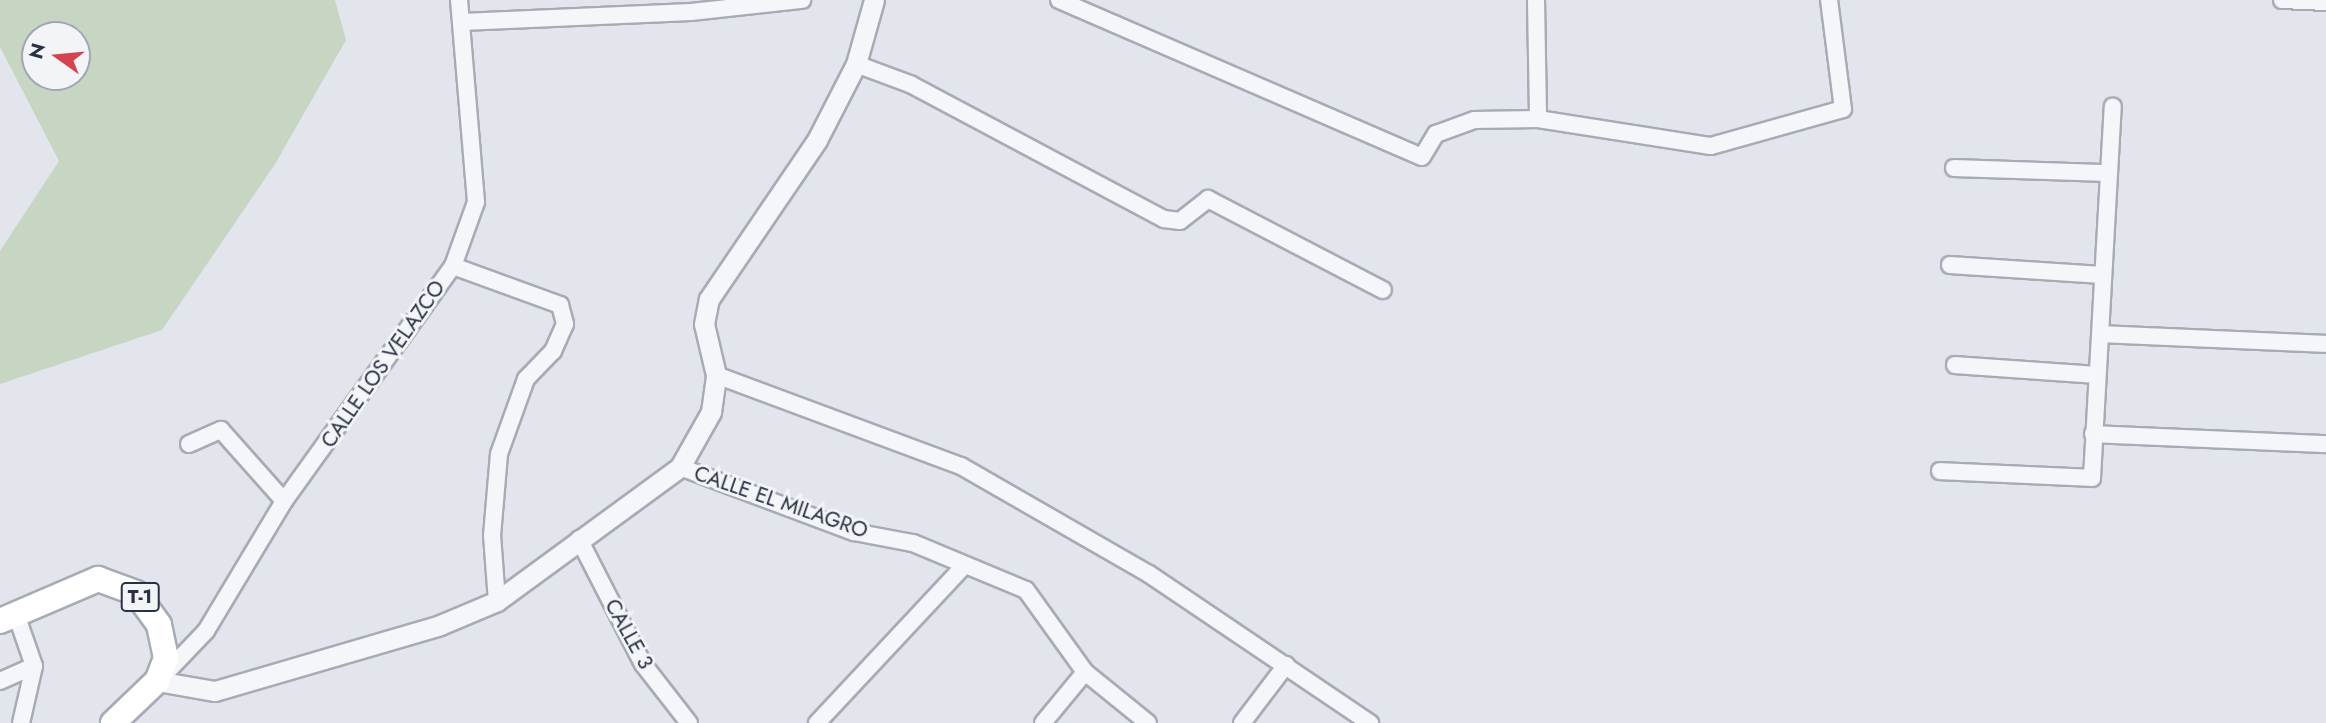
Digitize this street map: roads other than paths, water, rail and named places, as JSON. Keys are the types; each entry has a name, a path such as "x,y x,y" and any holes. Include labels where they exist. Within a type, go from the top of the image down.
{"highway":[{"name":"T-1","path":"8,618 70,586 118,581 136,593 159,625 166,658 157,681"},
{"path":"113,723 157,681"}],"street":[{"name":"CALLE LOS VELAZCO","path":"157,681 206,631 284,501 453,266 476,202 459,0"},
{"path":"462,22 691,12 802,0"},
{"path":"157,681 215,691 356,653 497,601 680,467 711,412 716,375 704,324 709,299 817,140 856,64 874,0"},
{"path":"1059,0 1422,157 1436,134 1474,120 1538,119 1711,146 1843,109 1829,0"},
{"path":"1536,0 1538,119"},
{"path":"2282,0 2326,2"},
{"path":"856,64 909,84 1164,219 1180,221 1208,200 1384,290"},
{"path":"1940,471 2092,478 2113,107"},
{"path":"1954,168 2108,173"},
{"path":"1951,265 2102,275"},
{"path":"453,266 561,305 565,324 553,351 526,379 499,454 492,535 497,601"},
{"path":"2101,334 2326,344"},
{"path":"1955,365 2097,375"},
{"path":"716,375 961,466 1149,574 1370,723"},
{"path":"189,444 220,430 284,501"},
{"path":"2093,434 2326,444"},
{"name":"CALLE EL MILAGRO","path":"680,467 854,532 914,543 963,568 1026,590 1085,672 1148,723"},
{"name":"CALLE 3","path":"579,539 643,664 689,723"},
{"path":"817,723 963,568"},
{"path":"8,618 34,666 21,723"},
{"path":"1242,723 1286,665"},
{"path":"0,681 34,666"},
{"path":"1043,723 1085,672"}]}
